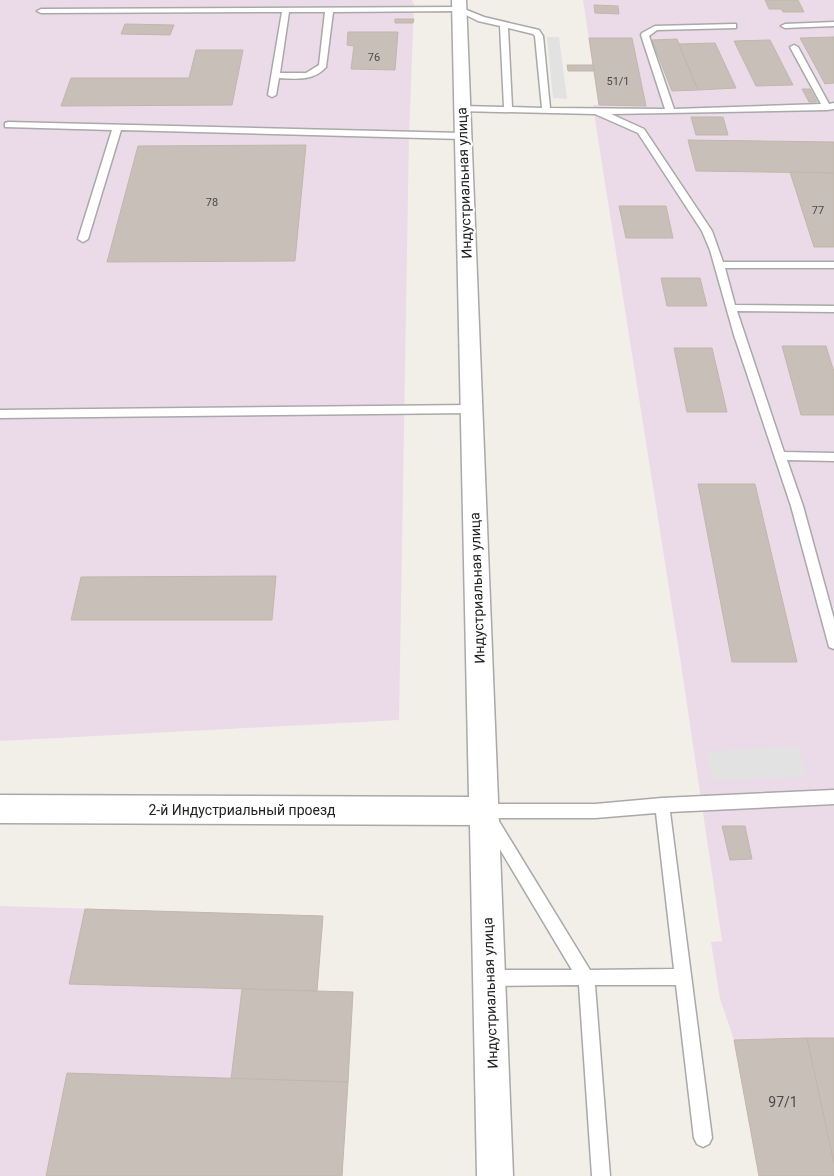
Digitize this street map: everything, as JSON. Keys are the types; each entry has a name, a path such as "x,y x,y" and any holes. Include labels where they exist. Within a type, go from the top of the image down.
{"street":[{"name":"Индустриальная улица","path":"459,5 495,1176"},
{"name":"2-й Индустриальный проезд","path":"0,809 484,811"}],"lane":[{"path":"41,11 329,10 459,5 481,19 530,30 539,36 546,110"},
{"path":"272,95 286,10"},
{"path":"275,76 313,75 319,70 323,65 329,10"},
{"path":"504,24 508,110"},
{"path":"786,26 834,24"},
{"path":"670,111 645,35 655,28 733,26"},
{"path":"794,47 831,106"},
{"path":"461,109 644,112 831,106"},
{"path":"598,112 641,131 706,232 720,265 731,308 797,506 834,643"},
{"path":"641,131 644,112"},
{"path":"8,125 462,136"},
{"path":"83,239 117,128"},
{"path":"720,265 834,265"},
{"path":"731,308 834,309"},
{"path":"0,414 471,409"},
{"path":"781,456 834,457"},
{"path":"484,811 595,811 662,805 834,797"},
{"path":"662,805 703,1138"},
{"path":"484,811 586,978 601,1176"},
{"path":"489,978 683,977"}],"shaded area":[{"path":"0,0 412,0 414,4 409,136 399,720 0,741"},
{"path":"583,0 834,0 834,1176 759,1176 734,1040 720,999 711,942 722,941 681,664 596,126 593,105 599,105"},
{"path":"547,37 559,37 567,99 553,98"},
{"path":"798,746 807,777 713,781 706,751"},
{"path":"0,906 323,916 317,991 353,992 342,1176 0,1176"}],"building":[{"path":"765,0 798,0 804,12 783,12 781,9 769,9"},
{"path":"594,5 618,6 619,14 595,13"},
{"path":"395,19 414,19 413,23 395,23"},
{"path":"125,24 174,25 170,35 121,34"},
{"path":"348,32 398,32 395,70 351,69 354,46 347,45"},
{"path":"834,37 834,83 825,84 800,38"},
{"path":"589,38 632,38 646,106 599,105"},
{"path":"677,39 698,90 672,91 652,40"},
{"path":"770,40 793,85 756,86 734,41"},
{"path":"715,43 736,88 698,90 679,44"},
{"path":"196,50 243,50 232,105 61,106 71,78 189,78"},
{"path":"567,65 593,65 594,71 568,71"},
{"path":"802,89 810,89 817,102 809,102"},
{"path":"691,117 723,117 728,135 696,135"},
{"path":"688,140 834,142 834,173 696,171"},
{"path":"306,145 295,261 107,262 138,146"},
{"path":"790,172 834,173 834,247 814,247"},
{"path":"619,206 666,206 673,238 626,238"},
{"path":"661,278 700,278 707,306 667,306"},
{"path":"782,346 826,346 834,372 834,415 801,415"},
{"path":"674,348 712,348 727,412 687,412"},
{"path":"698,484 755,484 797,662 732,662"},
{"path":"276,576 272,620 71,620 81,577"},
{"path":"722,826 745,826 752,859 730,860"},
{"path":"85,909 323,916 317,991 69,984"},
{"path":"242,989 353,992 348,1082 231,1079"},
{"path":"807,1038 834,1163 834,1176 759,1176 734,1040"},
{"path":"807,1038 834,1038 834,1163"},
{"path":"67,1073 348,1082 342,1176 46,1176"}]}
